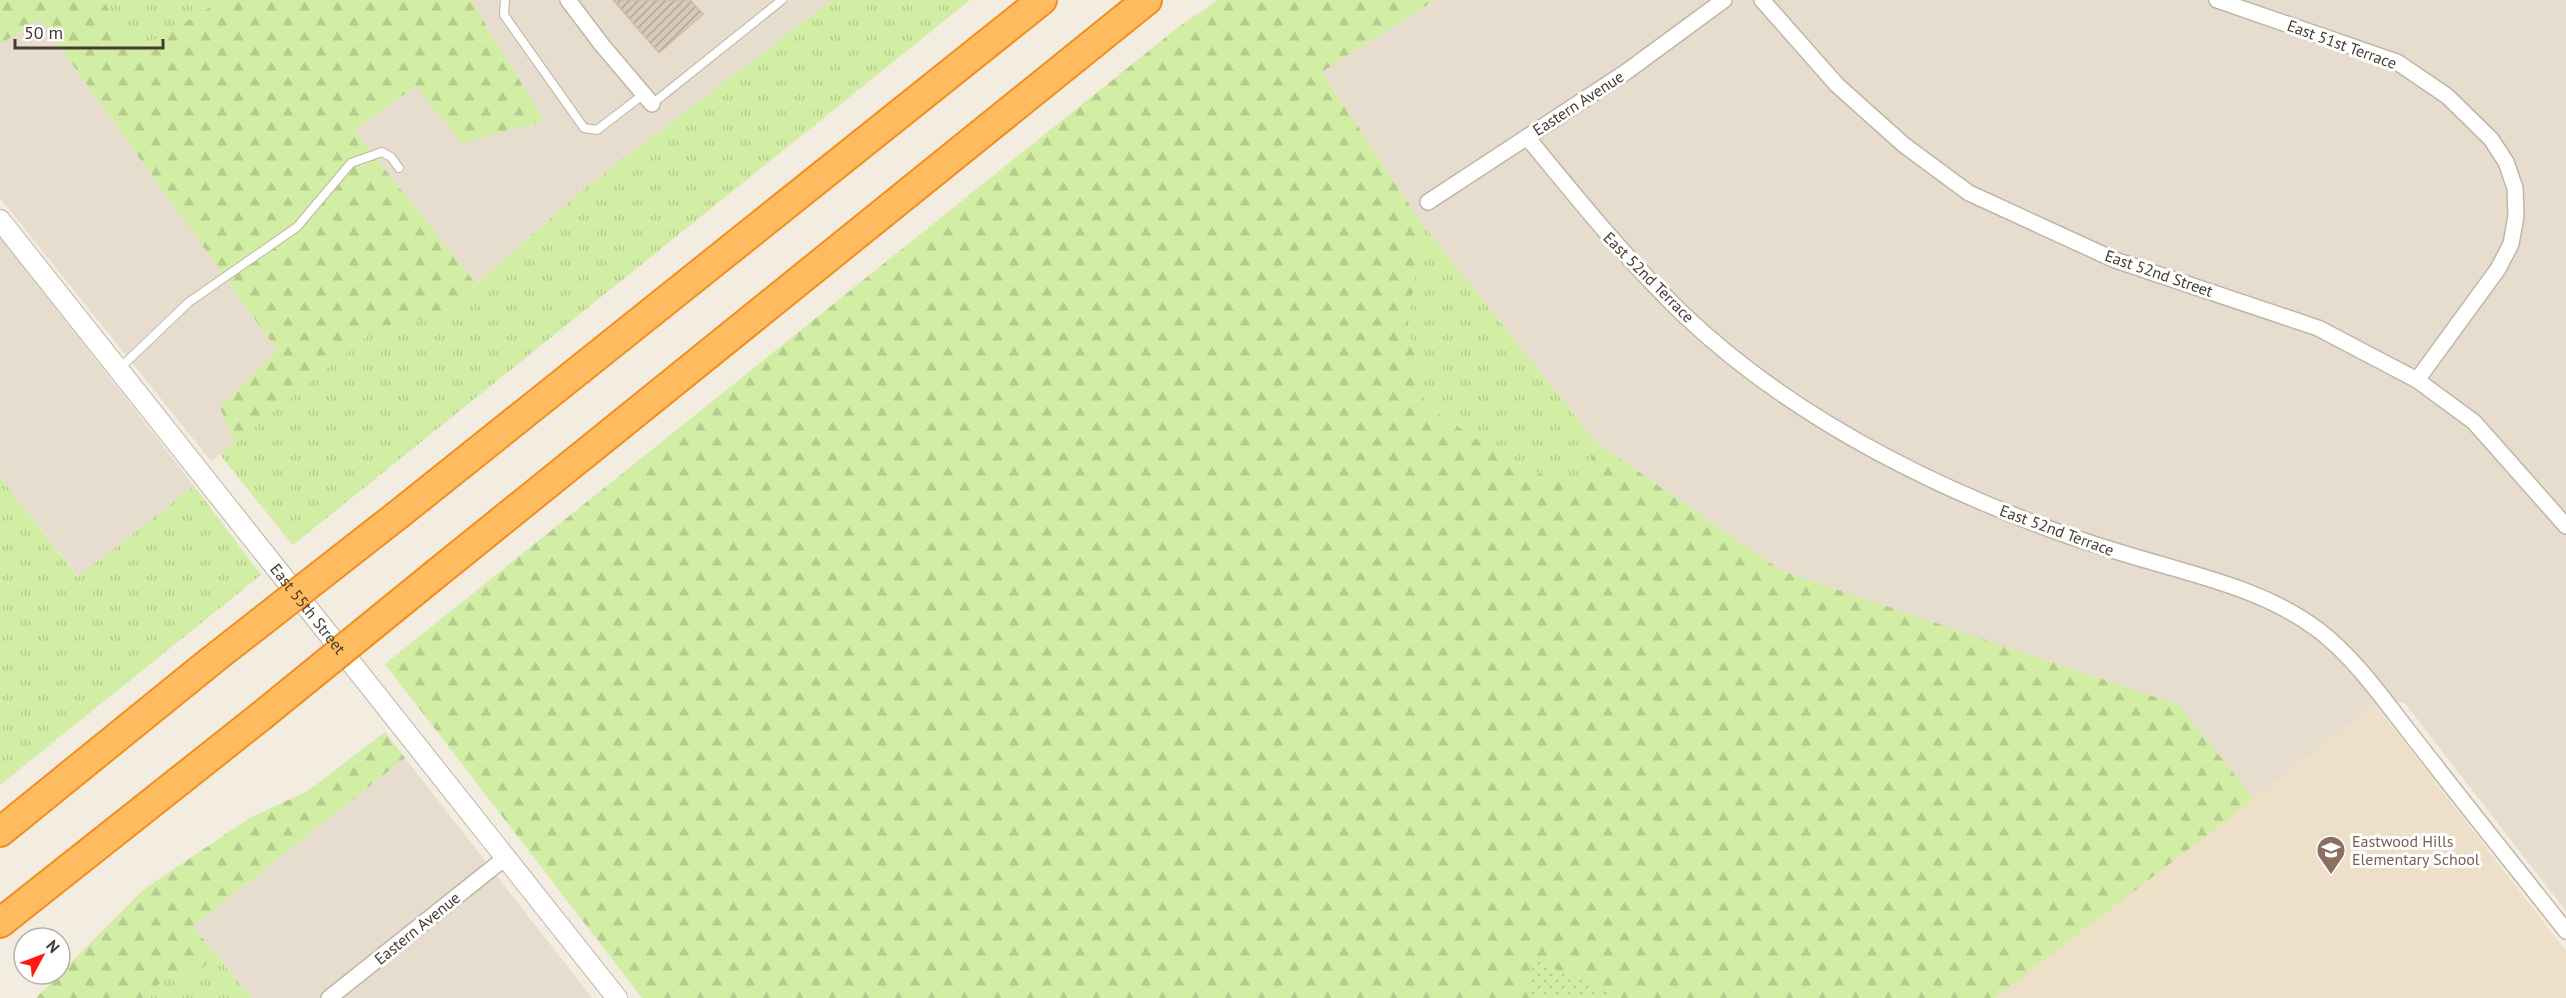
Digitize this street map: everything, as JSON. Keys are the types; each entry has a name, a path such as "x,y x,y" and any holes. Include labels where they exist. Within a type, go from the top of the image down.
{"highway":[{"path":"0,832 211,661 399,514 1042,0"},
{"path":"0,923 260,717 1147,0"}],"street":[{"path":"568,0 602,45 648,99"},
{"name":"Eastern Avenue","path":"1428,202 1626,72 1724,0"},
{"name":"East 52nd Street","path":"1762,0 1837,85 1904,145 1969,193 2115,260 2318,328 2417,380 2474,422 2566,526"},
{"name":"East 51st Terrace","path":"2217,0 2397,63 2447,96 2491,138 2506,162 2515,188 2516,216 2511,244 2498,269 2417,380"},
{"name":"East 52nd Terrace","path":"1527,136 1596,223 1684,315 1750,370 1834,428 1903,466 1999,510 2098,547 2244,589 2279,604 2319,631 2361,671 2566,931"},
{"name":"East 55th Street","path":"0,220 616,998"},
{"name":"Eastern Avenue","path":"329,998 505,858"}],"lane":[{"path":"506,0 504,15 584,128 597,130 648,99 782,0"},
{"path":"118,370 189,302 297,227 351,163 382,152 391,157 399,168"}],"shaded area":[{"path":"471,0 832,0 585,188 476,284 354,130 416,86 544,121"},
{"path":"1435,0 2566,0 2566,911 2404,702 2375,704 2254,799 2178,705 1782,571 1597,443 1423,225 1322,72"},
{"path":"40,19 277,350 220,408 235,443 211,461 0,198 0,44"},
{"path":"0,237 194,486 79,577 0,477"},
{"name":"Eastwood Hills Elementary School","path":"2375,704 2566,951 2566,998 1995,998"},
{"path":"405,758 592,998 252,998 193,926"}],"green space":[{"path":"0,0 103,0 134,52 217,3 218,0 471,0 544,121 461,143 416,86 354,130 476,284 440,316 380,326 235,443 220,408 277,350 40,19 0,44"},
{"path":"103,0 218,0 217,3 134,52"},
{"path":"832,0 970,0 293,545 220,455 380,325 440,316 585,188"},
{"path":"1218,0 1435,0 1322,72 1423,225 1408,325 1425,404 1508,461 1581,490 1597,443 1782,571 2179,705 2254,799 1995,998 642,998 385,664 1181,25"},
{"path":"1423,225 1597,443 1581,490 1508,461 1425,404 1408,325"},
{"path":"0,477 78,577 194,486 261,575 0,785"},
{"path":"385,732 405,758 193,926 217,956 197,972 166,973 150,998 36,998 48,986 72,986 72,962 143,890 251,817 308,791"},
{"path":"217,956 252,998 150,998 166,973 197,972"},
{"path":"1533,959 1621,998 1530,998"}],"building":[{"path":"613,0 690,0 703,14 659,53"}],"place":[{"name":"Eastwood Hills Elementary School","path":"2331,876"}]}
